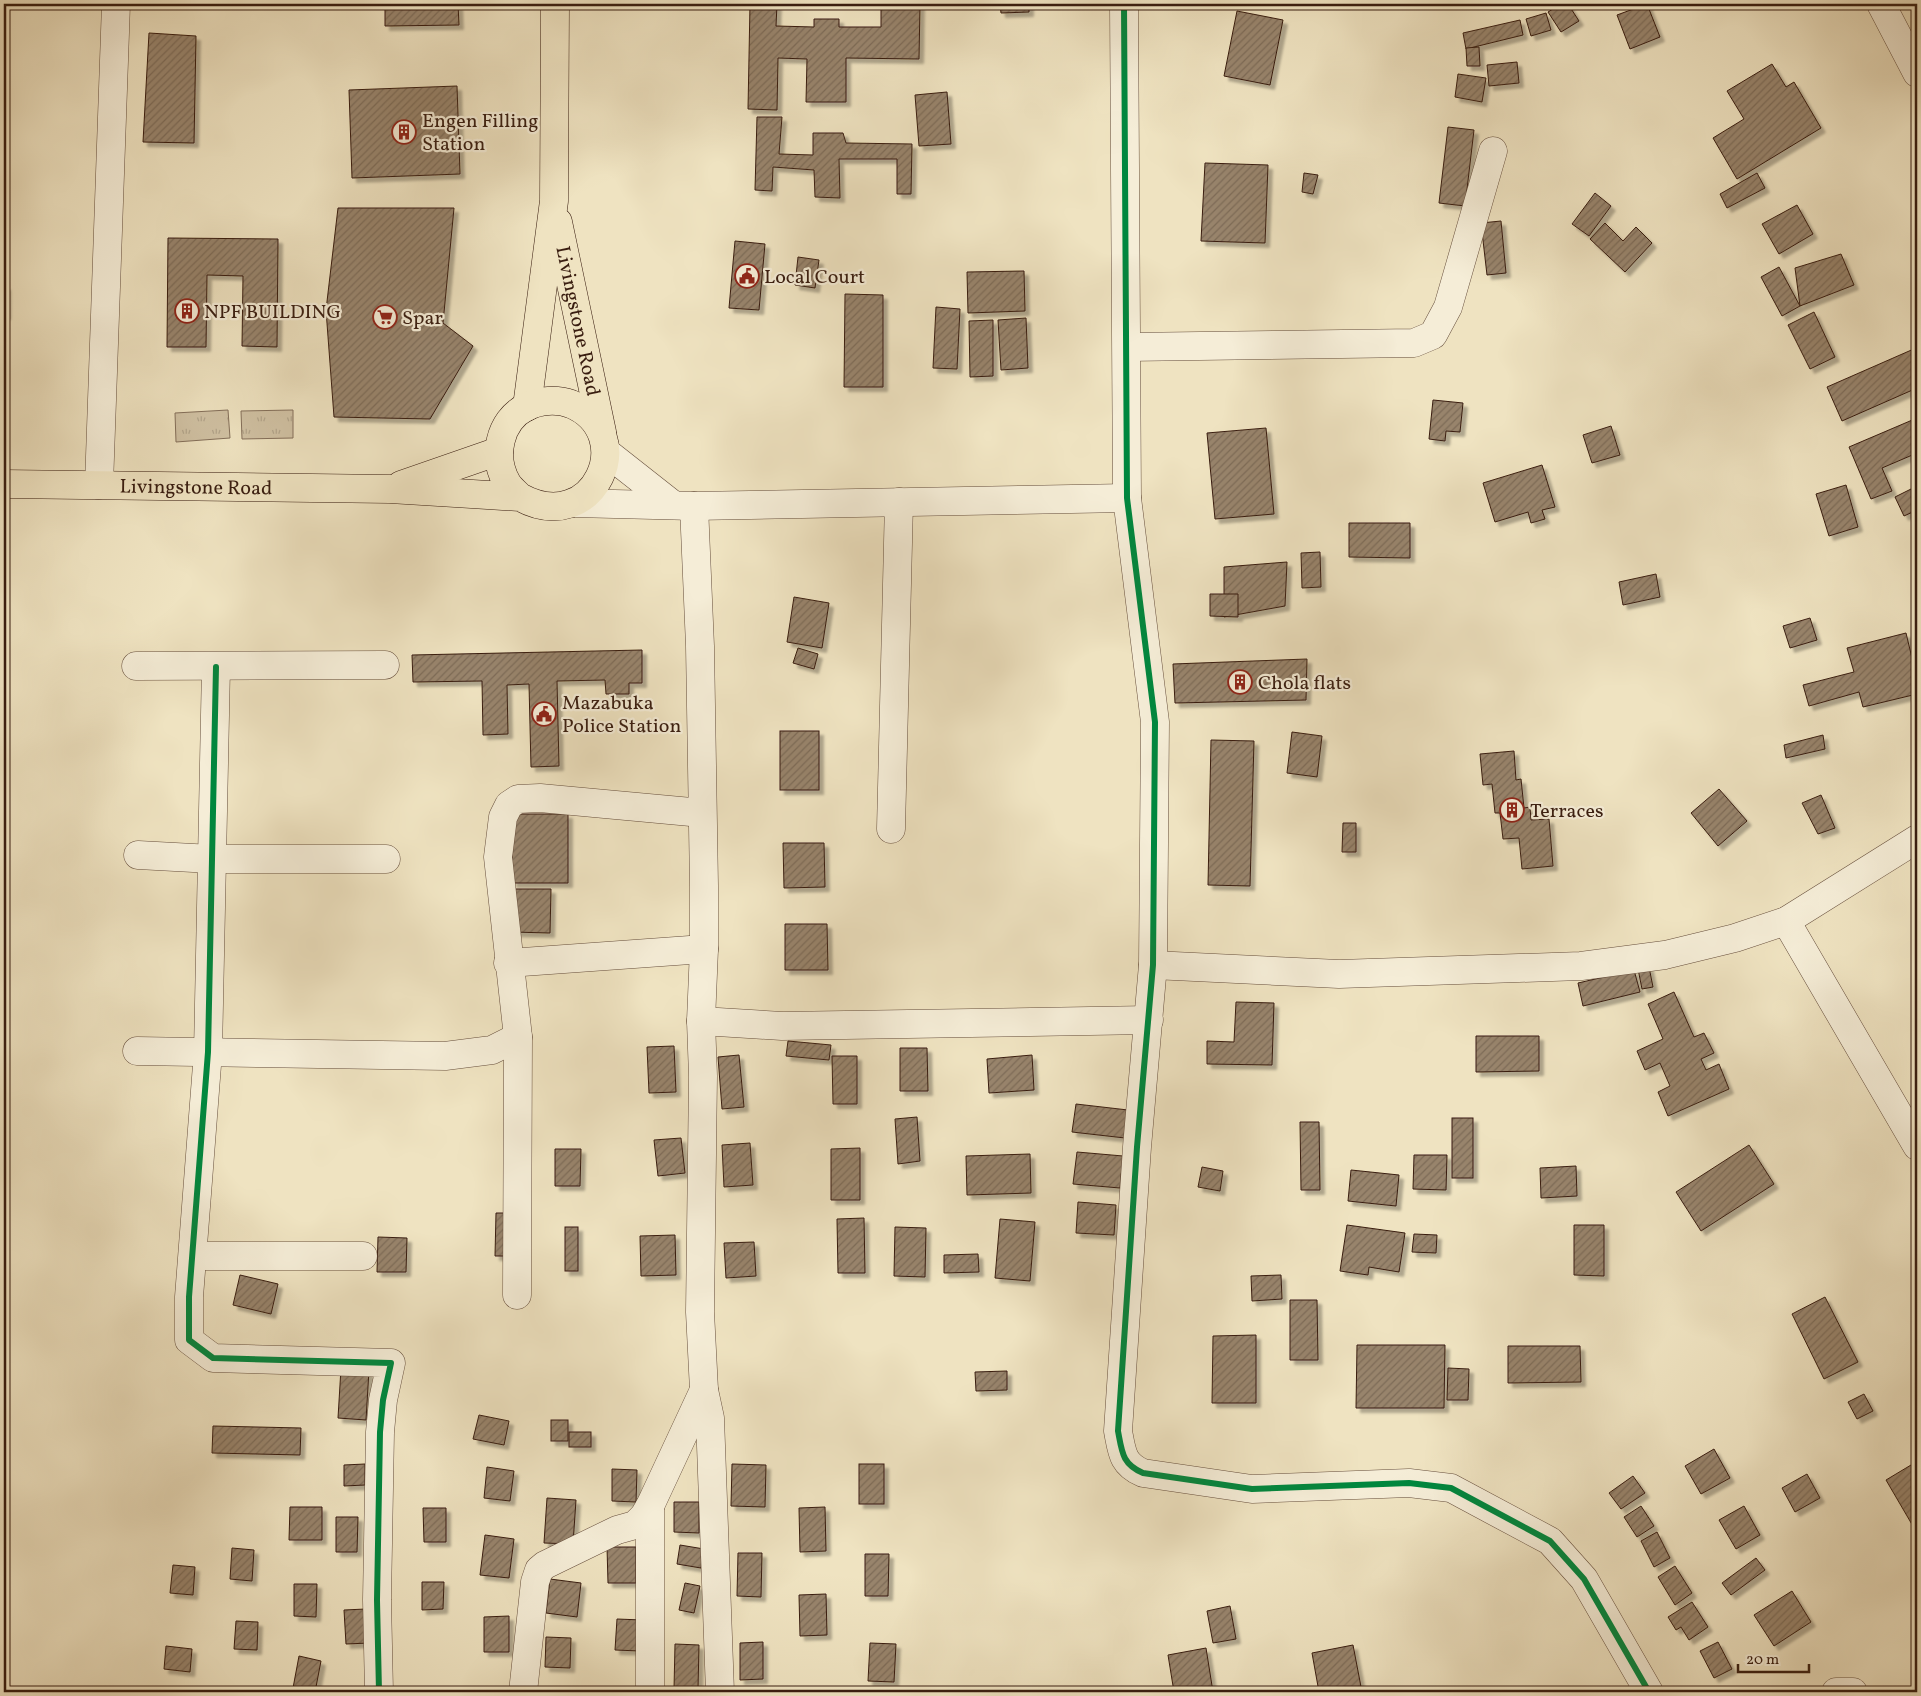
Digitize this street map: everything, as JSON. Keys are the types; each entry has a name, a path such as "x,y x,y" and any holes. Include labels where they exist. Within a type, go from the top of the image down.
{"highway":[{"name":"Livingstone Road","path":"527,406 554,201 555,4"},
{"name":"Livingstone Road","path":"554,201 605,446 602,473 591,491 574,503 546,508 532,504 520,497 508,484 500,468 499,451 501,437 507,425 527,406 545,401 564,402 582,409 596,423 605,446"},
{"name":"Livingstone Road","path":"390,489 499,451"},
{"name":"Livingstone Road","path":"4,484 390,489 520,497"}],"street":[{"path":"99,485 116,4"},
{"path":"1124,4 1127,498 1154,722 1152,966 1137,1147 1118,1431 1124,1460 1132,1468 1143,1473 1252,1490 1409,1483 1452,1488 1550,1540 1584,1579 1649,1692"},
{"path":"1881,4 1917,73"},
{"path":"1127,347 1414,343 1433,335 1448,307 1493,150"},
{"path":"605,446 683,505 700,646 704,949 701,1021 703,1076 700,1312 704,1390 710,1418 720,1692"},
{"path":"574,503 683,505 1127,498"},
{"path":"891,830 899,502"},
{"path":"136,666 385,665"},
{"path":"216,667 208,1052 189,1297 189,1340 213,1358 391,1363 383,1400 380,1432 377,1600 379,1692"},
{"path":"517,1295 518,1037 508,964 498,857 503,817 510,805 518,799 540,798 702,813"},
{"path":"1152,966 1339,974 1580,966 1665,955 1735,938 1786,921 1917,839"},
{"path":"138,855 212,860 386,859"},
{"path":"1786,921 1917,1146"},
{"path":"508,964 704,949"},
{"path":"701,1021 782,1026 1149,1020"},
{"path":"137,1051 445,1056 492,1050 518,1037"},
{"path":"192,1256 363,1256"},
{"path":"524,1692 536,1582 539,1570 559,1557 639,1522 650,1506 704,1390"},
{"path":"650,1506 650,1692"},
{"path":"1836,1692 1853,1692"}],"green space":[{"path":"228,410 230,438 176,442 175,413"},
{"path":"293,410 293,438 242,439 241,411"}],"building":[{"path":"385,4 458,4 459,25 385,26"},
{"path":"750,4 777,4 776,26 814,27 814,19 839,19 839,27 881,27 881,4 920,4 919,59 846,58 846,102 806,102 807,59 778,58 777,110 748,109"},
{"path":"1000,4 1029,4 1029,12 1001,13"},
{"path":"1561,4 1568,4 1579,21 1561,32 1548,12"},
{"path":"1647,4 1660,37 1630,49 1617,15"},
{"path":"1237,11 1283,20 1270,85 1224,76"},
{"path":"1546,13 1551,30 1531,36 1526,19"},
{"path":"1520,20 1523,35 1466,49 1463,33"},
{"path":"149,33 196,36 194,143 143,142"},
{"path":"1479,47 1480,66 1467,66 1466,48"},
{"path":"1517,62 1519,83 1489,86 1487,65"},
{"path":"1772,64 1786,87 1794,82 1821,128 1737,179 1713,138 1744,119 1727,91"},
{"path":"1458,74 1486,78 1482,102 1455,97"},
{"name":"Engen Filling Station","path":"457,86 460,174 352,178 349,90"},
{"path":"947,92 951,144 919,146 915,95"},
{"path":"757,117 782,117 779,154 813,155 813,133 843,133 846,143 912,144 911,194 897,194 897,159 839,159 840,198 815,197 814,170 773,167 772,191 755,190"},
{"path":"1448,127 1474,130 1465,206 1439,203"},
{"path":"1205,163 1268,165 1265,243 1201,241"},
{"path":"1304,173 1318,175 1313,194 1302,192"},
{"path":"1757,173 1765,188 1727,208 1720,194"},
{"path":"1595,193 1611,206 1589,236 1572,224"},
{"path":"1797,205 1813,234 1779,254 1762,224"},
{"name":"Spar","path":"338,208 454,208 443,323 473,346 430,419 334,417 326,310"},
{"path":"1501,221 1506,273 1487,275 1481,223"},
{"path":"1605,223 1623,241 1636,227 1652,243 1625,272 1590,239"},
{"name":"NPF BUILDING","path":"168,238 278,239 277,347 242,346 243,276 207,275 206,347 167,347"},
{"name":"Local Court","path":"735,241 765,244 759,310 729,308"},
{"path":"1841,254 1854,285 1800,306 1795,268"},
{"path":"798,257 819,260 815,288 795,285"},
{"path":"1779,267 1800,306 1782,316 1761,277"},
{"path":"1024,271 1025,311 968,313 967,272"},
{"path":"4,286 6,286 6,315 4,315"},
{"path":"845,294 883,295 883,387 844,387"},
{"path":"936,307 960,309 957,369 933,368"},
{"path":"1814,312 1835,357 1810,369 1788,325"},
{"path":"1026,318 1028,368 1001,370 998,320"},
{"path":"993,320 993,376 970,377 969,321"},
{"path":"1916,348 1917,388 1842,421 1827,387"},
{"path":"1433,400 1463,403 1460,432 1446,431 1445,441 1429,439"},
{"path":"1917,418 1917,453 1882,468 1892,491 1871,499 1849,447"},
{"path":"1611,426 1620,455 1592,463 1583,435"},
{"path":"1266,428 1274,514 1215,519 1207,433"},
{"path":"1542,465 1555,507 1542,510 1545,519 1531,523 1528,512 1495,522 1483,483"},
{"path":"1846,485 1858,527 1829,536 1816,494"},
{"path":"1917,486 1917,510 1904,516 1895,497"},
{"path":"1349,523 1410,523 1410,558 1349,557"},
{"path":"1320,552 1321,587 1302,588 1301,553"},
{"path":"1287,562 1285,606 1224,617 1224,567"},
{"path":"1656,574 1660,597 1623,605 1619,582"},
{"path":"1210,594 1238,594 1238,617 1210,616"},
{"path":"794,597 829,603 822,648 787,642"},
{"path":"1810,618 1817,640 1790,648 1783,626"},
{"path":"1906,633 1917,679 1917,694 1863,707 1859,692 1809,706 1803,685 1854,672 1847,648"},
{"path":"798,648 818,654 814,669 793,663"},
{"name":"Mazabuka Police Station","path":"642,650 642,683 629,683 629,694 606,694 605,680 557,681 559,766 531,767 529,684 507,685 508,734 483,735 482,681 413,682 412,655"},
{"name":"Chola flats","path":"1307,659 1306,700 1175,703 1173,664"},
{"path":"780,731 819,731 819,790 780,790"},
{"path":"1292,732 1322,736 1317,777 1287,773"},
{"path":"1823,735 1825,749 1786,758 1784,745"},
{"path":"1211,740 1254,741 1250,886 1208,885"},
{"name":"Terraces","path":"1514,751 1516,780 1521,779 1524,808 1530,807 1531,820 1549,819 1553,866 1522,869 1519,838 1503,839 1500,813 1495,813 1492,784 1483,785 1480,754"},
{"path":"1719,789 1747,821 1718,846 1691,813"},
{"path":"1821,795 1835,828 1818,834 1802,803"},
{"path":"513,814 568,814 568,883 512,883"},
{"path":"1343,823 1356,823 1356,852 1342,852"},
{"path":"783,843 824,843 825,887 784,888"},
{"path":"513,889 551,889 550,933 512,932"},
{"path":"785,924 827,924 828,970 785,970"},
{"path":"1649,967 1653,987 1642,989 1638,969"},
{"path":"1634,970 1640,992 1583,1006 1578,983"},
{"path":"1674,992 1694,1037 1704,1033 1714,1053 1701,1059 1706,1070 1719,1064 1729,1089 1668,1116 1658,1092 1670,1086 1660,1063 1645,1070 1637,1051 1663,1039 1648,1004"},
{"path":"1236,1002 1274,1003 1272,1065 1207,1064 1207,1041 1234,1042"},
{"path":"1476,1036 1539,1036 1539,1071 1476,1072"},
{"path":"788,1041 831,1045 829,1060 786,1056"},
{"path":"674,1046 676,1092 649,1093 647,1047"},
{"path":"900,1048 927,1048 928,1091 900,1091"},
{"path":"739,1055 744,1107 722,1109 718,1057"},
{"path":"1032,1055 1034,1090 989,1093 987,1059"},
{"path":"832,1056 857,1056 857,1104 833,1104"},
{"path":"1076,1104 1128,1110 1125,1138 1072,1132"},
{"path":"917,1117 920,1161 898,1164 895,1119"},
{"path":"1452,1118 1473,1118 1473,1178 1452,1178"},
{"path":"1300,1122 1319,1122 1320,1190 1301,1190"},
{"path":"681,1138 685,1173 658,1176 654,1140"},
{"path":"750,1143 753,1185 724,1187 722,1145"},
{"path":"1749,1145 1774,1184 1701,1231 1676,1192"},
{"path":"860,1148 860,1200 831,1200 831,1149"},
{"path":"555,1149 581,1149 580,1186 555,1186"},
{"path":"1077,1152 1123,1156 1120,1188 1073,1184"},
{"path":"1030,1154 1031,1193 967,1195 966,1156"},
{"path":"1414,1155 1447,1155 1446,1190 1413,1189"},
{"path":"1576,1166 1577,1196 1541,1198 1540,1168"},
{"path":"1202,1167 1223,1171 1220,1191 1198,1187"},
{"path":"1351,1170 1399,1175 1396,1206 1348,1201"},
{"path":"1078,1202 1116,1205 1114,1235 1076,1233"},
{"path":"496,1213 514,1213 512,1256 495,1256"},
{"path":"864,1218 865,1273 838,1273 837,1219"},
{"path":"1000,1219 1035,1222 1030,1281 995,1278"},
{"path":"1347,1225 1405,1233 1399,1272 1369,1267 1368,1275 1340,1271"},
{"path":"1574,1225 1604,1225 1604,1276 1574,1275"},
{"path":"565,1227 578,1227 578,1271 565,1271"},
{"path":"895,1227 926,1228 925,1277 894,1276"},
{"path":"1414,1234 1437,1235 1436,1253 1412,1252"},
{"path":"675,1235 676,1275 641,1276 640,1236"},
{"path":"378,1237 407,1238 406,1272 377,1272"},
{"path":"754,1242 756,1276 726,1278 724,1243"},
{"path":"978,1254 979,1272 944,1273 944,1255"},
{"path":"240,1275 278,1284 271,1314 233,1305"},
{"path":"1281,1275 1282,1299 1252,1301 1251,1276"},
{"path":"1825,1297 1858,1362 1824,1379 1792,1314"},
{"path":"1290,1300 1317,1300 1318,1360 1290,1360"},
{"path":"1256,1335 1256,1403 1212,1403 1213,1336"},
{"path":"1357,1345 1445,1345 1444,1408 1356,1408"},
{"path":"1508,1346 1580,1346 1581,1382 1508,1383"},
{"path":"341,1368 369,1370 366,1420 338,1418"},
{"path":"1448,1368 1469,1369 1468,1400 1447,1400"},
{"path":"1007,1371 1007,1390 976,1391 975,1372"},
{"path":"1864,1394 1873,1411 1857,1419 1848,1402"},
{"path":"479,1415 509,1421 504,1445 473,1439"},
{"path":"551,1420 568,1420 568,1441 551,1441"},
{"path":"213,1426 301,1428 300,1455 212,1453"},
{"path":"569,1432 591,1432 591,1447 569,1447"},
{"path":"1714,1449 1730,1478 1701,1494 1685,1466"},
{"path":"1916,1462 1917,1464 1917,1533 1886,1480"},
{"path":"365,1464 365,1485 344,1486 344,1465"},
{"path":"732,1464 766,1465 765,1507 731,1506"},
{"path":"859,1464 884,1464 884,1504 859,1504"},
{"path":"487,1467 514,1471 510,1501 484,1498"},
{"path":"612,1469 637,1470 636,1502 612,1501"},
{"path":"1807,1474 1820,1498 1795,1512 1782,1488"},
{"path":"1633,1476 1645,1493 1621,1509 1609,1493"},
{"path":"547,1498 576,1500 573,1544 544,1543"},
{"path":"674,1502 699,1502 699,1533 674,1532"},
{"path":"1641,1506 1654,1526 1637,1537 1624,1517"},
{"path":"1744,1506 1760,1535 1736,1549 1719,1520"},
{"path":"290,1507 322,1507 322,1540 289,1540"},
{"path":"825,1507 826,1551 800,1552 799,1508"},
{"path":"423,1508 446,1508 446,1542 424,1542"},
{"path":"336,1517 358,1517 357,1552 336,1552"},
{"path":"1657,1532 1670,1558 1654,1567 1641,1541"},
{"path":"485,1535 514,1539 509,1578 480,1575"},
{"path":"680,1545 704,1549 701,1568 677,1564"},
{"path":"607,1547 636,1547 636,1583 608,1583"},
{"path":"232,1548 254,1550 252,1581 230,1579"},
{"path":"738,1553 762,1553 761,1597 737,1596"},
{"path":"865,1554 889,1554 888,1596 865,1596"},
{"path":"1756,1558 1765,1570 1731,1595 1722,1583"},
{"path":"173,1565 195,1567 193,1595 170,1593"},
{"path":"1675,1566 1692,1593 1675,1605 1658,1577"},
{"path":"550,1579 581,1583 577,1617 546,1613"},
{"path":"422,1582 444,1582 443,1609 422,1610"},
{"path":"685,1583 700,1586 694,1613 679,1610"},
{"path":"294,1584 317,1584 316,1617 294,1616"},
{"path":"1792,1591 1811,1622 1774,1646 1754,1615"},
{"path":"826,1594 827,1635 800,1636 799,1595"},
{"path":"1692,1602 1708,1627 1689,1640 1681,1627 1676,1630 1668,1617"},
{"path":"1230,1606 1236,1639 1213,1643 1207,1611"},
{"path":"366,1609 369,1643 346,1644 344,1610"},
{"path":"509,1616 509,1652 484,1652 484,1617"},
{"path":"617,1619 642,1620 640,1651 615,1650"},
{"path":"236,1621 258,1622 257,1650 234,1649"},
{"path":"546,1637 571,1638 570,1668 545,1667"},
{"path":"763,1642 763,1679 740,1680 740,1643"},
{"path":"1718,1642 1732,1669 1714,1678 1700,1651"},
{"path":"870,1643 896,1644 894,1682 868,1681"},
{"path":"675,1644 699,1645 698,1689 674,1689"},
{"path":"1353,1645 1362,1692 1319,1692 1312,1653"},
{"path":"166,1646 192,1649 190,1672 164,1669"},
{"path":"1206,1648 1213,1692 1174,1692 1168,1655"},
{"path":"299,1656 321,1661 315,1692 293,1688"}],"cycle path":[{"path":"1124,4 1127,498 1155,722 1153,965 1137,1147 1118,1431 1122,1451 1131,1466 1143,1473 1252,1489 1409,1483 1451,1488 1550,1541 1584,1579 1649,1692"},
{"path":"216,667 208,1052 189,1297 189,1340 213,1358 391,1363 383,1400 380,1432 377,1600 379,1692"}],"place":[{"name":"Engen Filling Station","path":"404,132"},
{"name":"Local Court","path":"747,276"},
{"name":"NPF BUILDING","path":"187,311"},
{"name":"Spar","path":"385,317"},
{"name":"Chola flats","path":"1240,682"},
{"name":"Mazabuka Police Station","path":"544,714"},
{"name":"Terraces","path":"1512,810"}]}
